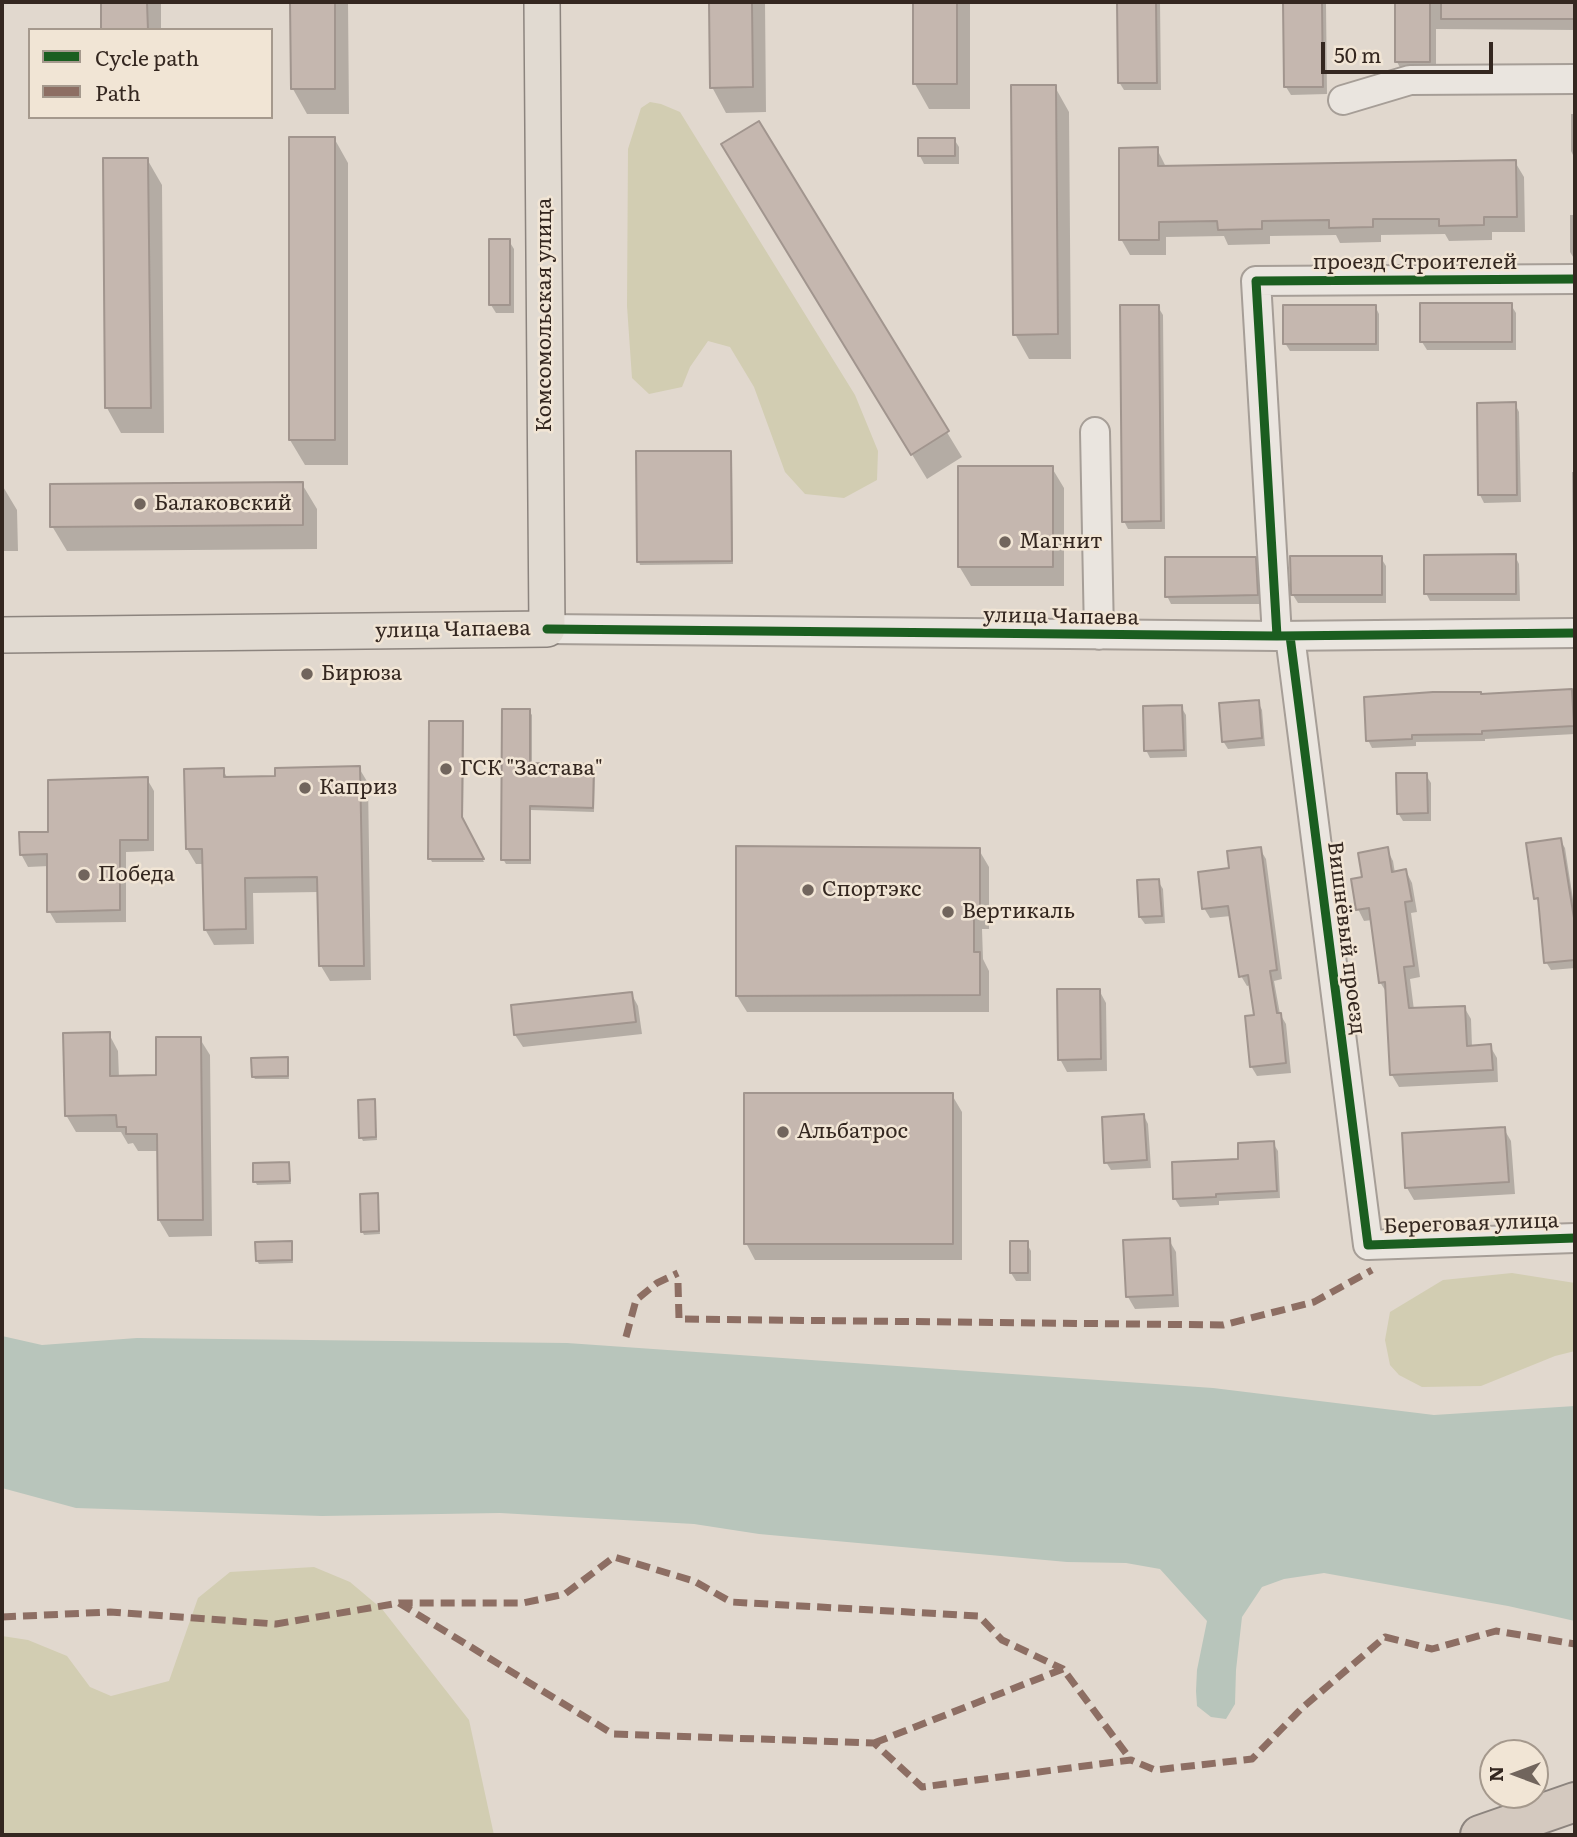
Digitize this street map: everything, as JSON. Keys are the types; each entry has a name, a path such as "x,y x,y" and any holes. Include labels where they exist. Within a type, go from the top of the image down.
{"highway":[{"path":"1480,1835 1575,1802"}],"main road":[{"name":"Комсомольская улица","path":"542,2 547,629"},
{"name":"улица Чапаева","path":"2,635 547,629"}],"street":[{"path":"1343,100 1410,80 1575,79"},
{"name":"проезд Строителей","path":"1256,281 1575,279"},
{"name":"Вишнёвый проезд","path":"1256,281 1283,636 1368,1245"},
{"path":"1095,432 1098,635"},
{"name":"улица Чапаева","path":"547,629 1283,636 1575,633"},
{"name":"Береговая улица","path":"1368,1245 1575,1238"}],"shaded area":[{"path":"650,102 680,112 855,395 878,451 877,480 844,498 805,494 785,472 754,387 730,347 708,341 690,367 682,387 649,394 632,378 627,306 628,149 641,108"},
{"path":"1512,1273 1575,1283 1575,1351 1555,1356 1481,1386 1422,1387 1399,1375 1390,1365 1385,1340 1390,1312 1443,1280"},
{"path":"2,1336 42,1345 137,1338 567,1343 1213,1388 1434,1415 1575,1406 1575,1621 1508,1606 1324,1573 1284,1579 1262,1587 1242,1617 1235,1704 1226,1719 1211,1717 1197,1706 1196,1691 1197,1670 1207,1621 1160,1569 1126,1563 1067,1562 759,1534 694,1524 500,1513 322,1516 76,1508 2,1488"},
{"path":"314,1567 350,1582 382,1609 469,1720 494,1835 2,1835 2,1636 28,1640 67,1656 90,1687 111,1696 169,1681 198,1598 230,1572"}],"building":[{"path":"101,2 147,2 148,28 101,28"},
{"path":"290,2 335,2 335,89 291,89"},
{"path":"709,2 752,2 753,87 710,88"},
{"path":"913,2 957,2 957,84 913,84"},
{"path":"1117,2 1156,2 1157,83 1118,83"},
{"path":"1283,2 1322,2 1323,87 1284,87"},
{"path":"1395,2 1430,2 1430,62 1395,62"},
{"path":"1441,2 1575,2 1575,19 1441,19"},
{"path":"1011,85 1056,85 1058,334 1013,335"},
{"path":"759,121 949,431 911,455 721,144"},
{"path":"289,137 335,137 335,440 289,440"},
{"path":"918,138 955,138 955,156 918,156"},
{"path":"1158,147 1158,166 1516,160 1517,217 1484,217 1484,225 1439,226 1439,219 1373,219 1373,227 1329,228 1329,220 1262,221 1262,229 1218,230 1217,221 1159,222 1159,240 1119,240 1119,148"},
{"path":"103,158 148,158 151,408 105,408"},
{"path":"489,239 510,239 510,305 489,305"},
{"path":"1420,303 1512,303 1512,342 1420,342"},
{"path":"1120,305 1159,305 1161,521 1122,522"},
{"path":"1283,305 1376,305 1376,344 1283,344"},
{"path":"1516,402 1517,495 1478,495 1477,403"},
{"path":"636,451 731,451 732,561 637,562"},
{"path":"958,466 1053,466 1053,567 958,567"},
{"path":"303,482 303,525 50,527 50,484"},
{"path":"1516,554 1516,594 1424,594 1424,555"},
{"path":"1290,556 1382,556 1382,595 1291,595"},
{"path":"1165,557 1256,557 1258,595 1165,597"},
{"path":"1572,689 1574,726 1482,731 1482,734 1412,735 1412,739 1366,741 1364,697 1433,692 1481,694"},
{"path":"1259,700 1262,738 1222,742 1219,703"},
{"path":"1182,705 1184,750 1144,751 1143,706"},
{"path":"502,709 530,709 530,763 594,764 593,808 530,806 530,860 501,860"},
{"path":"429,721 463,721 462,817 484,859 428,859"},
{"path":"360,766 364,966 319,966 317,877 245,878 246,929 204,930 202,849 186,849 184,769 224,768 224,777 275,776 275,768"},
{"path":"1396,773 1427,773 1428,813 1397,814"},
{"name":"Победа","path":"148,777 148,840 120,840 120,910 47,912 47,854 20,855 19,832 48,832 48,780"},
{"path":"1561,838 1575,924 1575,960 1544,963 1538,898 1534,899 1526,843"},
{"path":"736,846 980,848 980,912 974,912 974,952 980,952 980,995 736,996"},
{"path":"1261,847 1277,970 1270,971 1277,1013 1281,1013 1286,1063 1250,1067 1245,1016 1254,1015 1248,975 1239,977 1228,906 1202,909 1198,872 1229,868 1227,851"},
{"path":"1388,847 1392,872 1406,869 1412,901 1405,902 1414,966 1404,967 1409,1008 1465,1006 1467,1046 1491,1044 1493,1070 1390,1075 1385,982 1379,983 1369,908 1356,910 1351,879 1362,877 1358,853"},
{"path":"1159,879 1162,916 1139,917 1137,880"},
{"path":"1057,989 1100,989 1101,1059 1058,1060"},
{"path":"632,992 636,1022 514,1035 511,1005"},
{"path":"110,1032 110,1076 156,1075 156,1037 201,1037 203,1220 158,1220 157,1134 126,1134 126,1127 117,1127 116,1115 65,1116 63,1033"},
{"path":"288,1057 288,1076 252,1077 251,1058"},
{"path":"744,1093 953,1093 953,1244 744,1244"},
{"path":"375,1099 376,1137 359,1138 358,1100"},
{"path":"1144,1114 1147,1160 1104,1163 1102,1117"},
{"path":"1505,1127 1509,1182 1405,1188 1402,1133"},
{"path":"1274,1141 1277,1191 1173,1199 1172,1162 1238,1159 1238,1143"},
{"path":"289,1162 290,1181 253,1182 253,1163"},
{"path":"378,1193 379,1231 361,1232 360,1194"},
{"path":"1170,1238 1173,1295 1126,1297 1123,1240"},
{"path":"292,1241 292,1260 256,1261 255,1242"},
{"path":"1010,1241 1028,1241 1028,1273 1010,1273"}],"marked path":[{"path":"678,1283 679,1319 1223,1325 1314,1302 1372,1270"},
{"path":"626,1337 636,1300 657,1283 678,1273"},
{"path":"2,1617 110,1612 276,1624 399,1603 523,1603 565,1594 614,1557 694,1581 731,1602 979,1616 1002,1640 1063,1669"},
{"path":"399,1603 613,1734 874,1743 922,1787 1131,1760 1155,1770 1252,1759 1302,1708 1385,1637 1432,1649 1496,1631 1575,1644"},
{"path":"874,1743 1063,1669 1131,1760"}],"cycle path":[{"path":"1277,636 1256,281 1575,279"},
{"path":"547,629 1277,636 1575,633"},
{"path":"1290,636 1368,1245 1575,1238"}],"place":[{"name":"Балаковский","path":"140,504"},
{"name":"Магнит","path":"1005,542"},
{"name":"Бирюза","path":"307,674"},
{"name":"ГСК \"Застава\"","path":"446,769"},
{"name":"Каприз","path":"305,788"},
{"name":"Победа","path":"84,875"},
{"name":"Спортэкс","path":"808,890"},
{"name":"Вертикаль","path":"948,912"},
{"name":"Альбатрос","path":"783,1132"}]}
